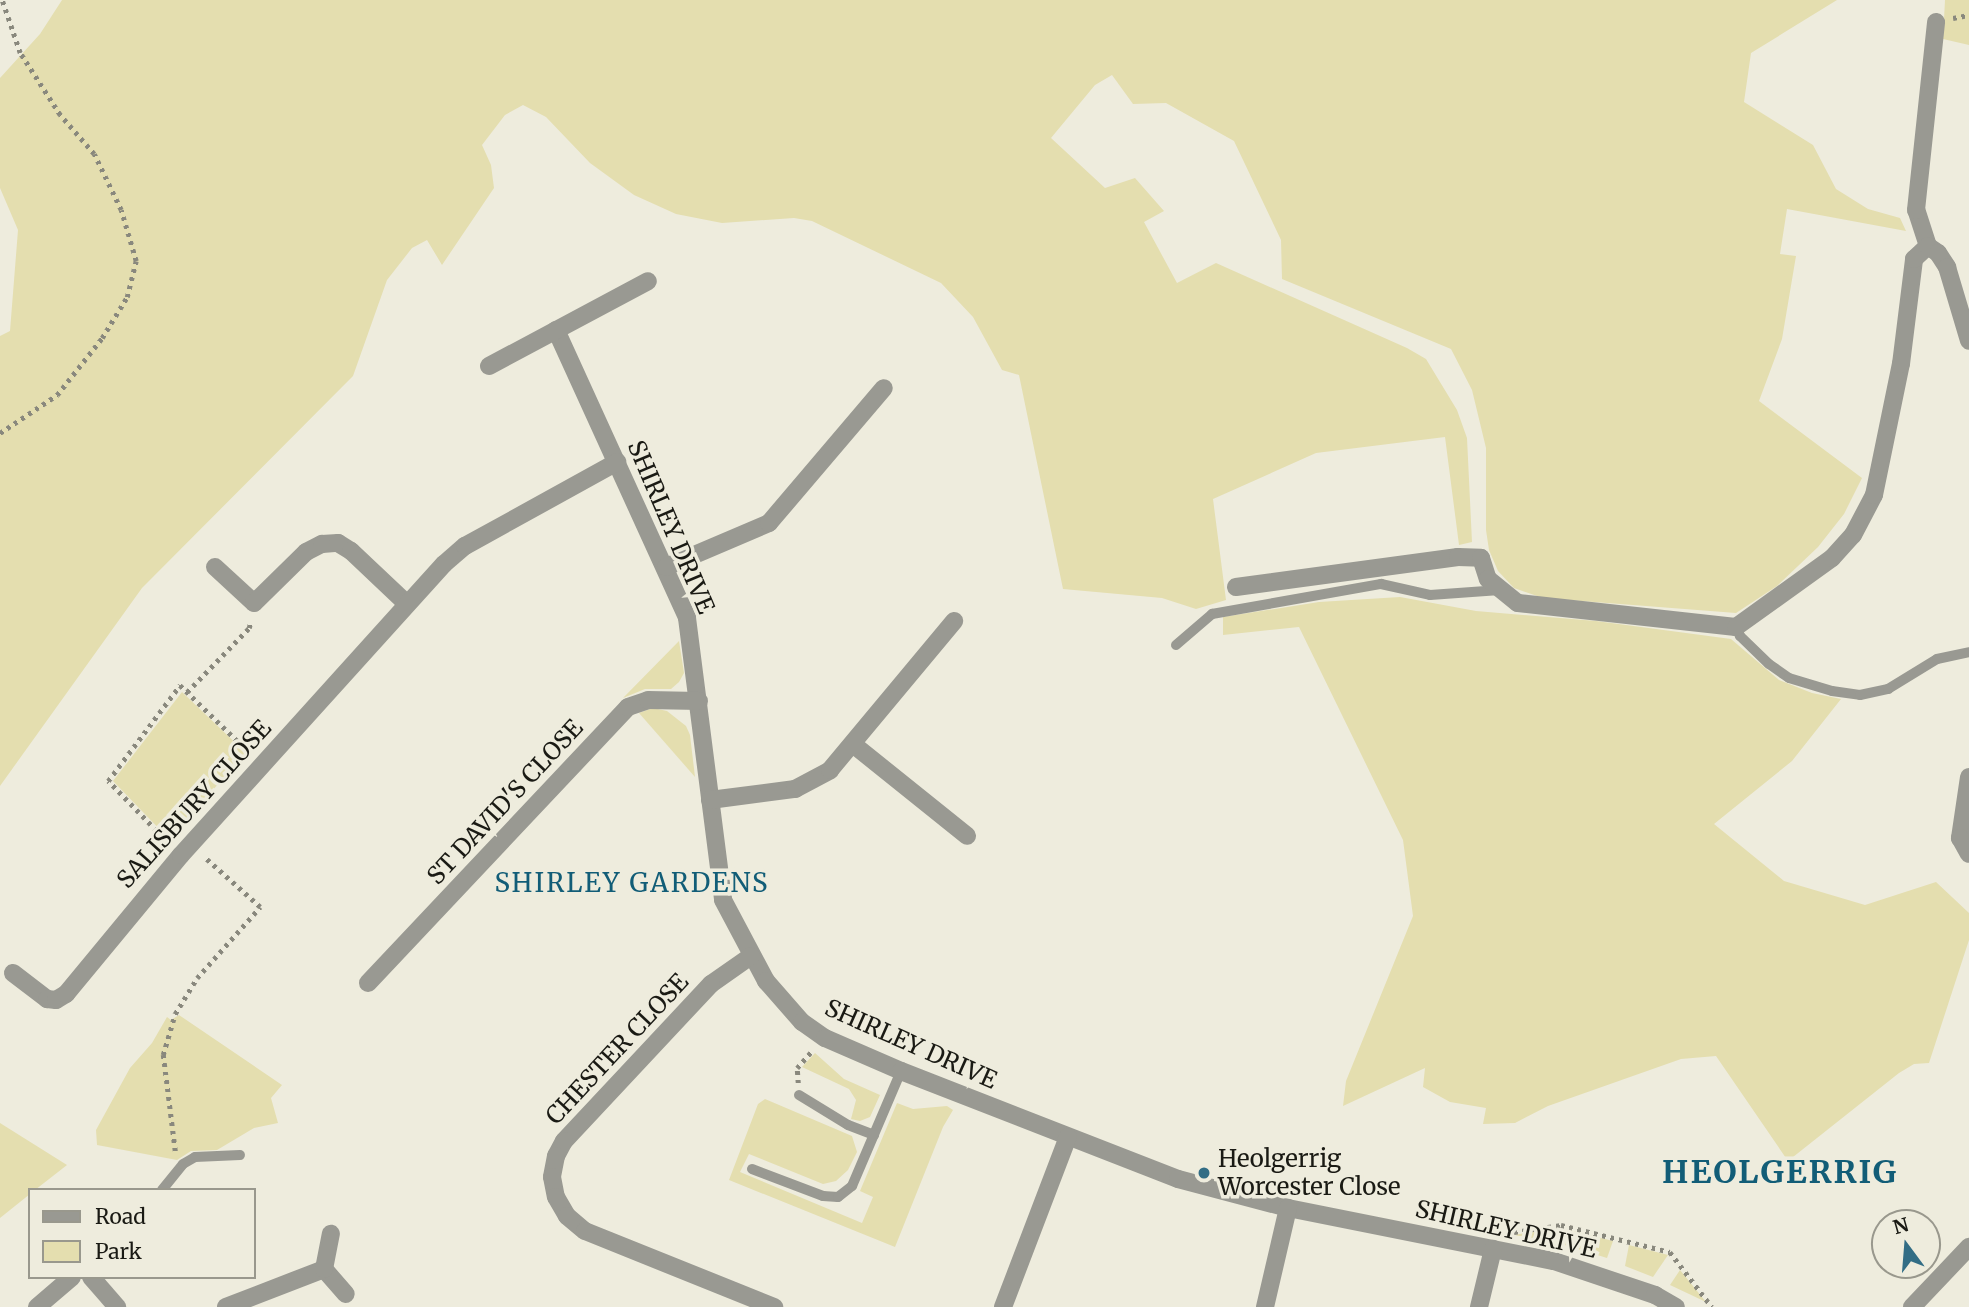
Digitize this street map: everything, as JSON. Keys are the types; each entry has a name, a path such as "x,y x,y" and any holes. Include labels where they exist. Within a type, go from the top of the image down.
{"street":[{"path":"1936,22 1916,210 1928,246 1938,253 1947,267 1969,341"},
{"path":"1236,587 1458,557 1481,558 1488,579 1518,603 1736,627 1832,558 1853,535 1874,495 1901,364 1914,258 1928,246"},
{"path":"489,366 648,281"},
{"name":"SHIRLEY DRIVE","path":"556,330 687,618 723,900 766,981 802,1022 825,1038 901,1071 1178,1179 1288,1208 1554,1261 1655,1295 1676,1307"},
{"path":"666,567 769,523 782,511 884,388"},
{"name":"SALISBURY CLOSE","path":"13,972 47,999 56,1000 66,994 125,919 407,604 465,546 617,462"},
{"path":"215,567 254,603 306,552 322,544 338,543 351,551 407,604"},
{"path":"710,800 795,789 830,770 854,745 954,621"},
{"name":"ST DAVID'S CLOSE","path":"368,983 628,707 648,700 699,701"},
{"path":"854,745 967,836"},
{"path":"1969,777 1960,838 1969,854"},
{"name":"CHESTER CLOSE","path":"751,956 711,984 564,1141 556,1156 552,1177 556,1197 567,1216 585,1231 774,1307"},
{"path":"1003,1307 1068,1137"},
{"path":"1265,1307 1288,1208"},
{"path":"324,1269 331,1234"},
{"path":"1912,1307 1969,1247"},
{"path":"1479,1307 1493,1249"},
{"path":"324,1269 346,1294"},
{"path":"226,1307 324,1269"},
{"path":"37,1307 70,1279"},
{"path":"93,1279 117,1307"}],"lane":[{"path":"1176,645 1212,614 1381,584 1430,595 1501,590"},
{"path":"1736,627 1740,636 1769,664 1789,678 1832,691 1860,695 1888,689 1937,659 1969,652"},
{"path":"752,1169 823,1196 838,1197 852,1185 901,1071"},
{"path":"799,1094 848,1125 874,1135"},
{"path":"164,1188 183,1164 195,1157 240,1155"}],"path":[{"path":"0,433 57,394 102,338 127,297 136,261 121,210 94,154 60,115 20,53 2,0"},
{"path":"187,692 249,628"},
{"name":"SALISBURY CLOSE","path":"170,845 108,781 180,685 252,755"},
{"path":"174,1157 163,1055 174,1014 197,978 260,907 191,845"},
{"path":"797,1068 813,1050"},
{"path":"1508,1233 1554,1224 1670,1252 1712,1307"}],"green space":[{"path":"62,0 1837,0 1751,53 1744,102 1813,145 1836,189 1868,209 1900,218 1906,231 1787,209 1780,254 1796,256 1782,339 1759,401 1862,478 1844,514 1818,547 1777,586 1736,613 1543,598 1514,588 1498,571 1489,550 1486,530 1486,448 1472,390 1451,349 1282,279 1281,240 1234,141 1166,103 1133,104 1112,75 1095,85 1051,138 1105,188 1135,178 1164,211 1144,222 1177,283 1216,263 1407,348 1426,359 1457,410 1467,438 1472,542 1459,545 1445,437 1316,453 1213,499 1226,600 1196,609 1162,598 1063,589 1019,375 1002,370 973,317 941,283 812,221 794,218 722,223 676,214 634,195 590,163 546,117 523,105 505,115 482,145 491,165 494,188 442,265 427,240 412,248 387,280 353,376 142,588 0,786 0,336 10,331 18,230 0,188 0,78 40,34"},
{"path":"1945,0 1969,0 1969,45 1943,39"},
{"path":"1400,597 1476,611 1596,621 1731,639 1779,680 1812,693 1841,699 1792,761 1714,824 1784,881 1865,905 1936,882 1969,913 1969,940 1929,1063 1914,1064 1899,1073 1788,1161 1716,1056 1681,1059 1548,1106 1515,1123 1483,1124 1486,1108 1450,1102 1423,1087 1425,1068 1343,1106 1346,1081 1413,916 1403,840 1299,627 1223,635 1223,617 1319,602"},
{"path":"679,641 684,673 679,682 671,689 645,689 623,698"},
{"path":"182,692 246,753 169,839 113,781"},
{"path":"653,708 667,711 686,726 690,735 695,777 639,713"},
{"path":"179,1015 282,1085 271,1098 278,1123 254,1128 217,1150 191,1151 177,1160 97,1145 96,1130 130,1068 152,1043 167,1017 171,1020"},
{"path":"815,1053 844,1079 880,1095 870,1117 860,1121 851,1119 856,1100 849,1089 802,1067"},
{"path":"765,1099 852,1136 857,1152 848,1170 836,1181 823,1184 749,1154 740,1172 862,1223 873,1197 860,1191 897,1103 913,1109 947,1106 953,1110 943,1127 895,1247 729,1180 758,1104"},
{"path":"0,1123 67,1165 38,1188 28,1188 28,1196 0,1218"},
{"path":"1552,1229 1550,1241 1513,1235"},
{"path":"1569,1230 1613,1241 1607,1258 1565,1245"},
{"path":"1629,1245 1668,1255 1653,1277 1625,1266"},
{"path":"1680,1270 1706,1302 1670,1285"}],"place":[{"name":"Heolgerrig Worcester Close","path":"1204,1173"}],"district":[{"name":"SHIRLEY GARDENS","path":"632,883"},
{"name":"HEOLGERRIG","path":"1780,1172"}]}
